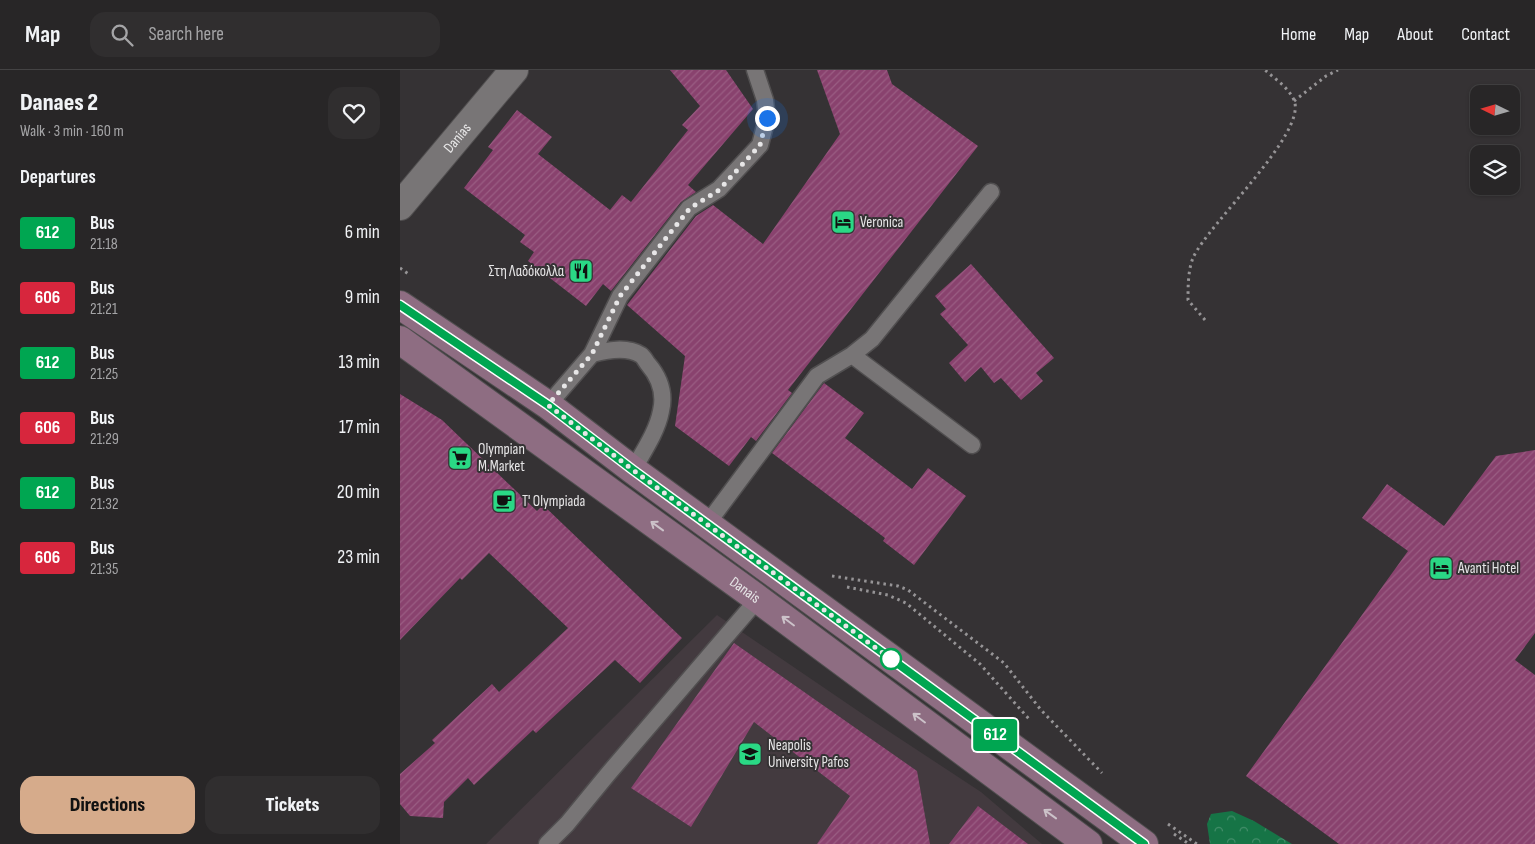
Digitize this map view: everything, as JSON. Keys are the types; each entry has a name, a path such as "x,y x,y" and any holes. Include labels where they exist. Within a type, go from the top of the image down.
{"main road":[{"name":"Danais","path":"400,305 548,405 706,524 1144,844"},
{"name":"Danais","path":"400,340 758,599 1061,822 1088,844"}],"street":[{"name":"Danias","path":"400,206 514,70"}],"lane":[{"path":"548,405 592,354 620,296 690,208 719,190 760,145 767,118 765,100 755,70"},
{"path":"706,524 817,376 852,355 872,339 991,192"},
{"path":"592,354 607,350 626,350 641,355 656,374 662,391 662,410 656,428 633,470"},
{"path":"852,355 972,445"},
{"path":"547,844 567,824 614,766 758,599"}],"path":[{"path":"1205,320 1188,300 1192,260 1198,249 1240,198 1281,142 1296,112 1294,101 1287,89 1265,70"},
{"path":"1294,101 1326,76 1338,70"},
{"path":"830,576 898,586 908,590 1004,663 1041,710 1105,775"},
{"path":"1165,822 1196,844"},
{"path":"1184,840 1189,844"}],"shaded area":[{"name":"Neapolis University Pafos","path":"717,615 981,792 1042,844 486,844"}],"green space":[{"path":"1232,811 1254,821 1292,844 1210,844 1207,824 1211,814"}],"building":[{"path":"670,70 726,70 753,109 688,185 696,192 681,202 611,291 603,284 586,306 528,261 534,252 520,242 525,235 464,188 493,150 488,147 517,110 552,137 538,154 610,210 622,195 631,202 688,130 682,125 700,106"},
{"path":"817,70 887,70 892,84 978,146 788,390 792,393 756,441 751,437 729,466 675,426 685,356 627,305 696,216 713,205 763,244 840,134"},
{"path":"971,264 1054,358 1036,373 1043,381 1021,400 1001,378 994,383 981,367 965,382 949,363 968,345 940,314 946,309 935,296"},
{"path":"824,383 864,413 845,438 912,489 928,468 966,496 914,565 883,541 885,538 772,453"},
{"path":"400,394 442,420 537,511 543,505 682,638 640,683 615,660 536,733 533,730 474,785 468,778 444,802 443,818 410,816 400,804 400,774 435,743 432,740 492,684 499,692 568,628 489,553 462,580 460,578 400,640"},
{"path":"1535,450 1535,633 1515,660 1535,675 1535,844 1339,844 1246,776 1408,551 1362,518 1387,484 1444,526 1496,456"},
{"path":"734,643 917,771 930,844 817,844 850,796 754,722 691,827 631,788"},
{"path":"978,806 1028,844 949,844"}],"bus line":[{"name":"612","path":"400,305 548,405 633,470 1144,844"}],"place":[{"name":"Veronica","path":"843,222"},
{"name":"Στη Λαδόκολλα","path":"581,271"},
{"name":"Olympian M.Market","path":"460,458"},
{"name":"T' Olympiada","path":"504,501"},
{"name":"Avanti Hotel","path":"1441,568"},
{"name":"Neapolis University Pafos","path":"750,754"}],"route":[{"path":"767,118 760,145 719,190 690,208 620,296 592,354 548,405 633,470 891,659"}]}
